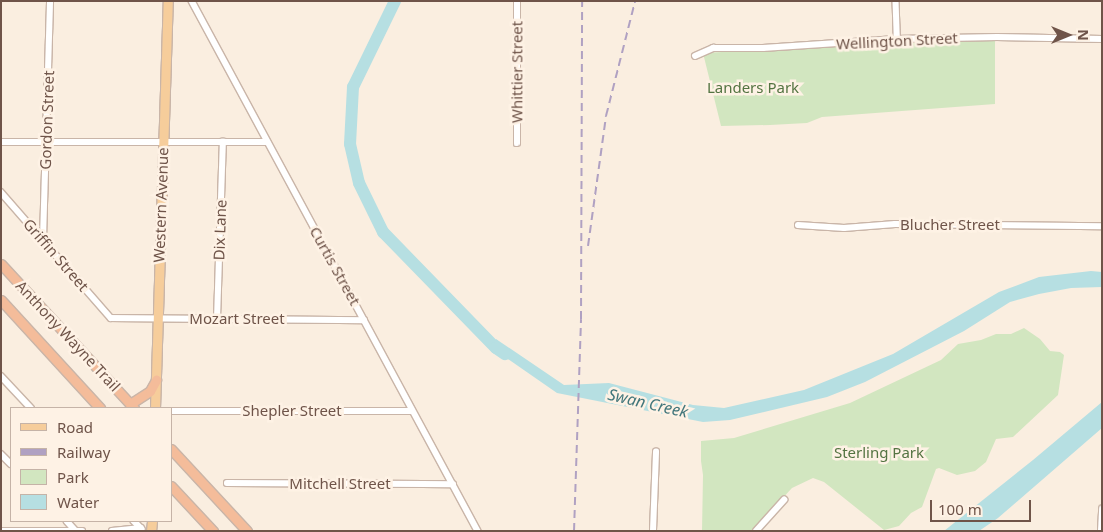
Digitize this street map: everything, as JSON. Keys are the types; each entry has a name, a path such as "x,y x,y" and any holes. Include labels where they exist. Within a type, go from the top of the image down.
{"highway":[{"name":"Anthony Wayne Trail","path":"1,264 132,406"},
{"name":"Anthony Wayne Trail","path":"1,300 99,407"},
{"path":"132,406 150,391 156,380"},
{"path":"172,450 247,531"},
{"path":"172,487 213,531"},
{"path":"172,497 184,500"}],"main road":[{"name":"Western Avenue","path":"155,407 168,1"}],"street":[{"name":"Gordon Street","path":"43,239 50,1"},
{"name":"Curtis Street","path":"192,1 478,531"},
{"name":"Whittier Street","path":"517,1 517,142"},
{"path":"896,1 897,39"},
{"name":"Wellington Street","path":"695,56 713,48 780,47 897,39 997,37 1102,39"},
{"path":"1,142 267,142"},
{"name":"Dix Lane","path":"217,319 223,142"},
{"name":"Griffin Street","path":"1,192 111,318"},
{"name":"Blucher Street","path":"798,225 844,228 895,224 1102,226"},
{"name":"Mozart Street","path":"111,318 364,320"},
{"path":"1,376 30,407"},
{"name":"Shepler Street","path":"172,411 412,410"},
{"path":"653,531 656,452"},
{"path":"1,454 10,463"},
{"name":"Mitchell Street","path":"228,483 453,484"},
{"path":"756,531 784,500"},
{"path":"1101,531 1102,509"},
{"path":"1,530 82,531"},
{"path":"112,531 142,530"}],"green space":[{"name":"Landers Park","path":"995,40 995,104 822,117 807,123 770,125 721,126 703,53 932,41"},
{"name":"Sterling Park","path":"1024,328 1040,339 1050,351 1060,352 1064,355 1058,395 1013,437 996,439 986,462 975,471 957,475 939,468 936,469 922,507 911,513 899,526 884,530 824,482 813,478 792,488 752,531 702,531 703,475 701,441 734,438 850,403 941,360 958,344 981,340 996,334 1011,334"}],"water":[{"path":"1091,271 1102,272 1102,287 1071,288 1010,302 964,331 865,382 827,397 730,420 703,422 557,393 492,348 496,339 564,385 609,383 693,405 724,408 804,390 893,354 999,292 1039,277"},
{"path":"1102,402 1102,428 998,518 979,531 944,531 1033,460"}],"waterway":[{"name":"Swan Creek","path":"395,1 353,87 350,144 359,183 383,232 496,348 505,354"}],"railway":[{"path":"574,531 581,319 582,1"},
{"path":"588,246 606,116 635,1"}]}
